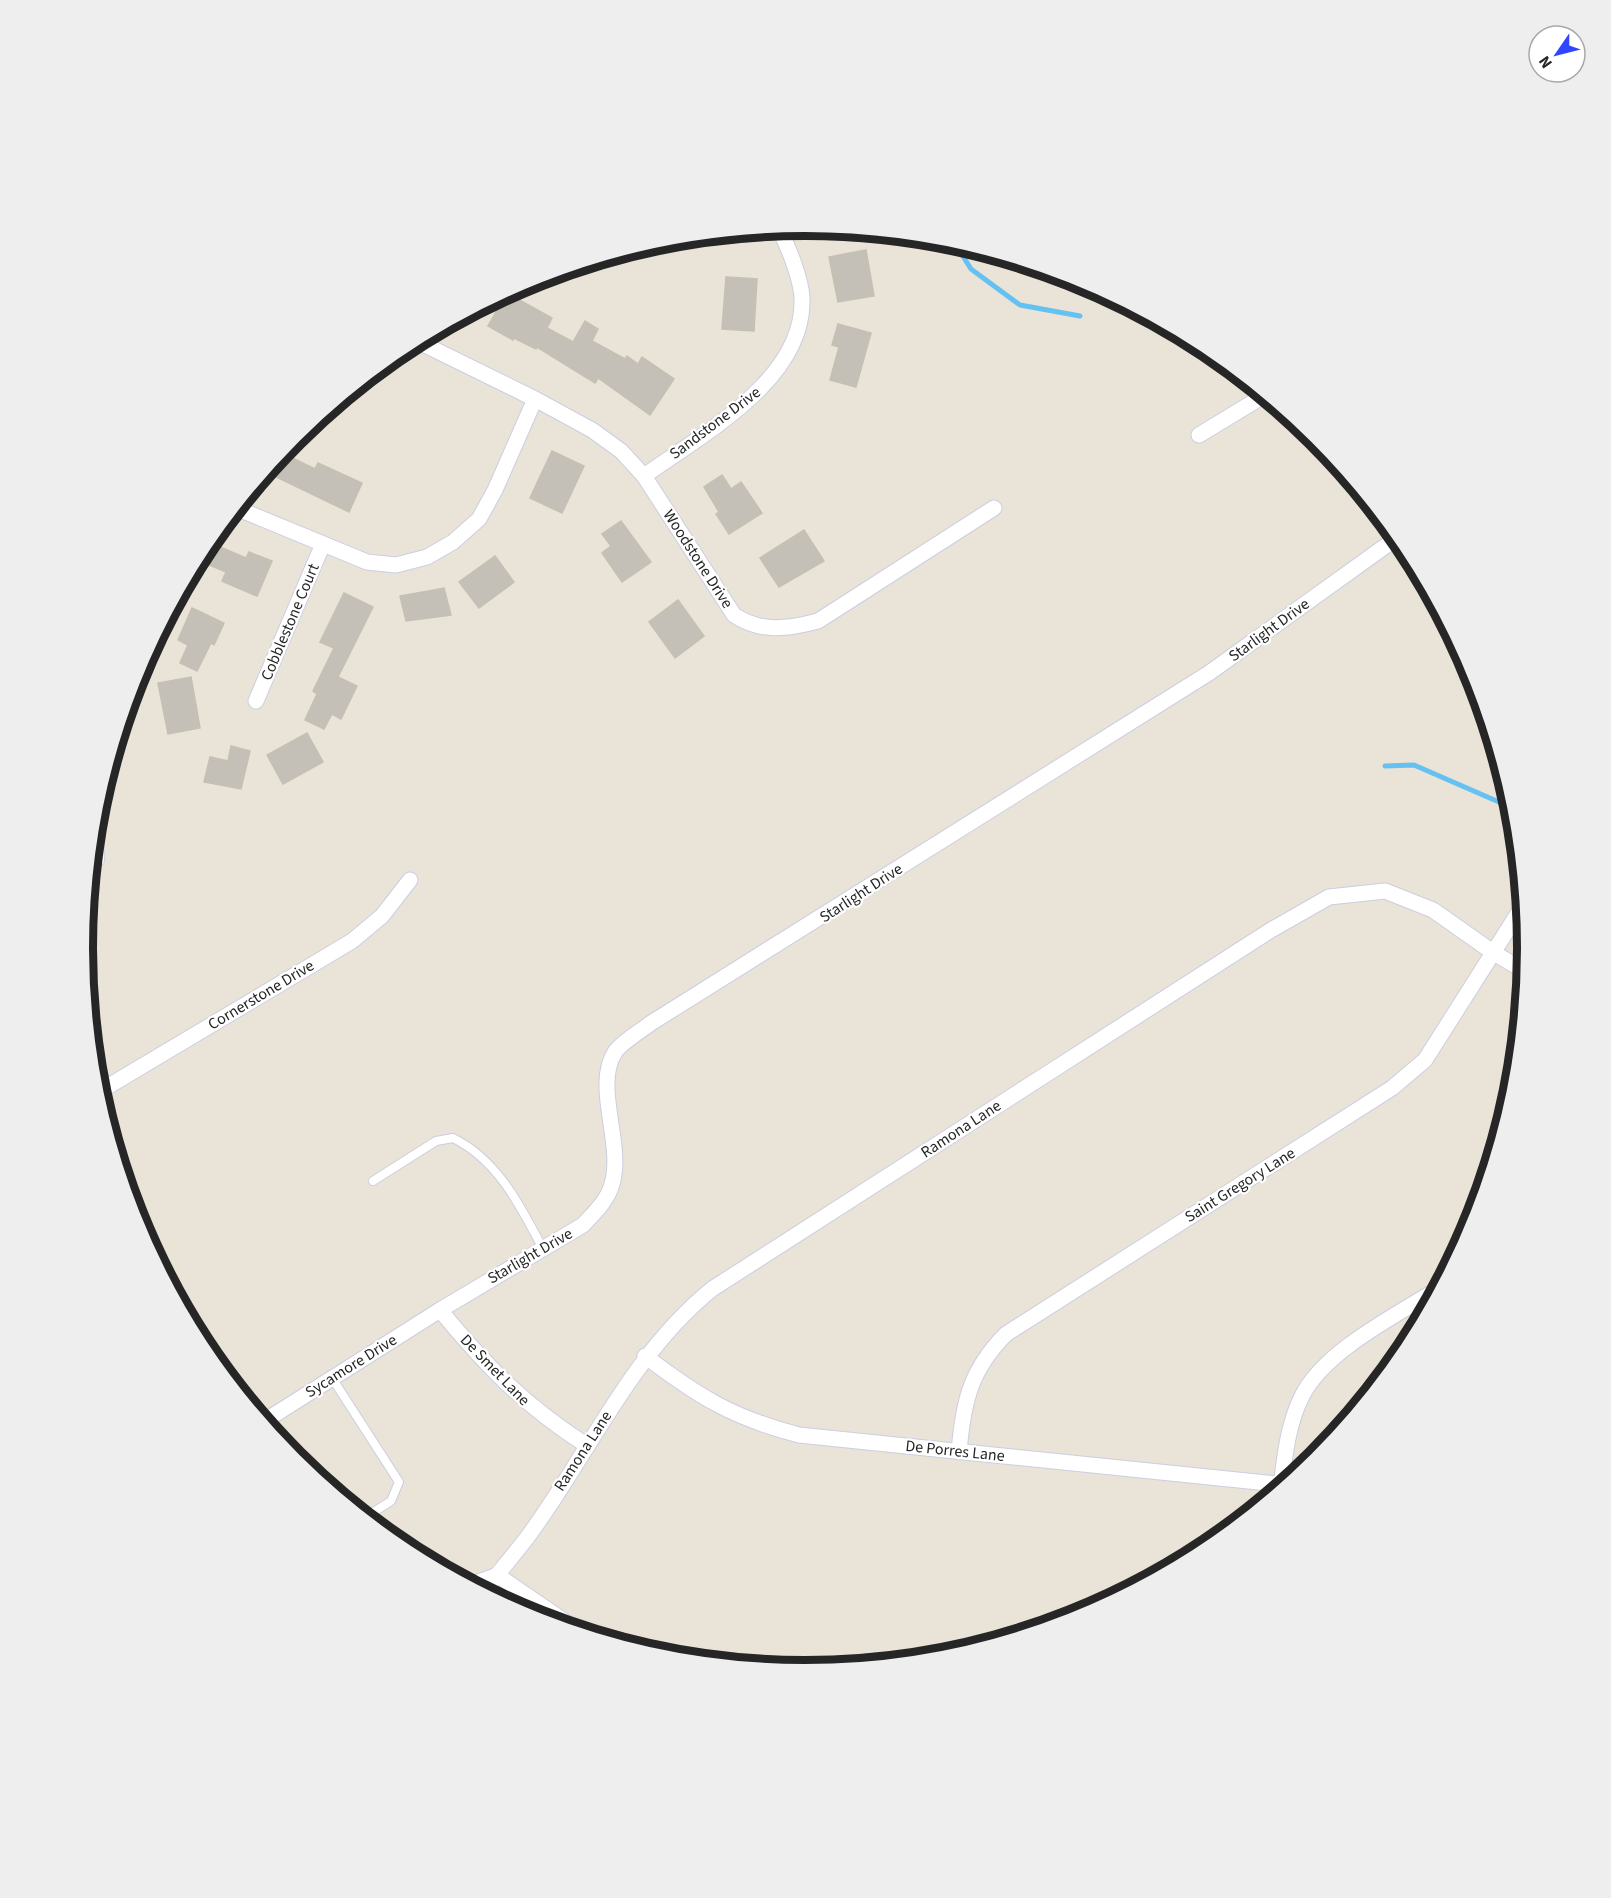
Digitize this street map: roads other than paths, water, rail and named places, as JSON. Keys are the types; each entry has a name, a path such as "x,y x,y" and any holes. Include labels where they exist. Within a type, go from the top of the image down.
{"street":[{"name":"Sandstone Drive","path":"644,476 728,416 772,379 783,362 793,341 802,297 788,246 783,237"},
{"name":"Woodstone Drive","path":"432,343 592,430 621,451 644,476 734,615 749,624 765,628 791,628 818,621 994,508"},
{"path":"243,511 367,562 396,565 427,557 453,542 478,519 495,490 535,399"},
{"path":"1199,435 1258,399"},
{"name":"Starlight Drive","path":"440,1310 522,1260 544,1251 583,1225 601,1205 612,1186 617,1163 607,1080 616,1051 651,1023 790,939 1048,772 1209,673 1390,542"},
{"name":"Cobblestone Court","path":"256,701 323,544"},
{"name":"Cornerstone Drive","path":"107,1087 352,941 382,916 410,880"},
{"name":"Ramona Lane","path":"488,1587 530,1534 585,1445 645,1356 673,1324 711,1290 1271,930 1329,897 1385,891 1433,910 1517,967"},
{"name":"Saint Gregory Lane","path":"959,1452 970,1385 989,1351 1006,1334 1392,1088 1425,1060 1517,916"},
{"path":"1285,1475 1294,1413 1314,1376 1356,1341 1428,1295"},
{"name":"Sycamore Drive","path":"269,1418 440,1310"},
{"name":"De Smet Lane","path":"440,1310 502,1382 542,1416 585,1445"},
{"name":"De Porres Lane","path":"645,1356 715,1405 757,1424 799,1435 1276,1484"},
{"path":"497,1575 560,1618"},
{"name":"Ramona Lane","path":"479,1582 497,1575"}],"lane":[{"path":"373,1181 436,1141 453,1138 483,1158 518,1201 544,1251"},
{"path":"332,1378 399,1482 392,1501 371,1514"}],"waterway":[{"path":"962,254 971,269 1020,305 1080,316"},
{"path":"1385,766 1414,765 1503,804"}]}
